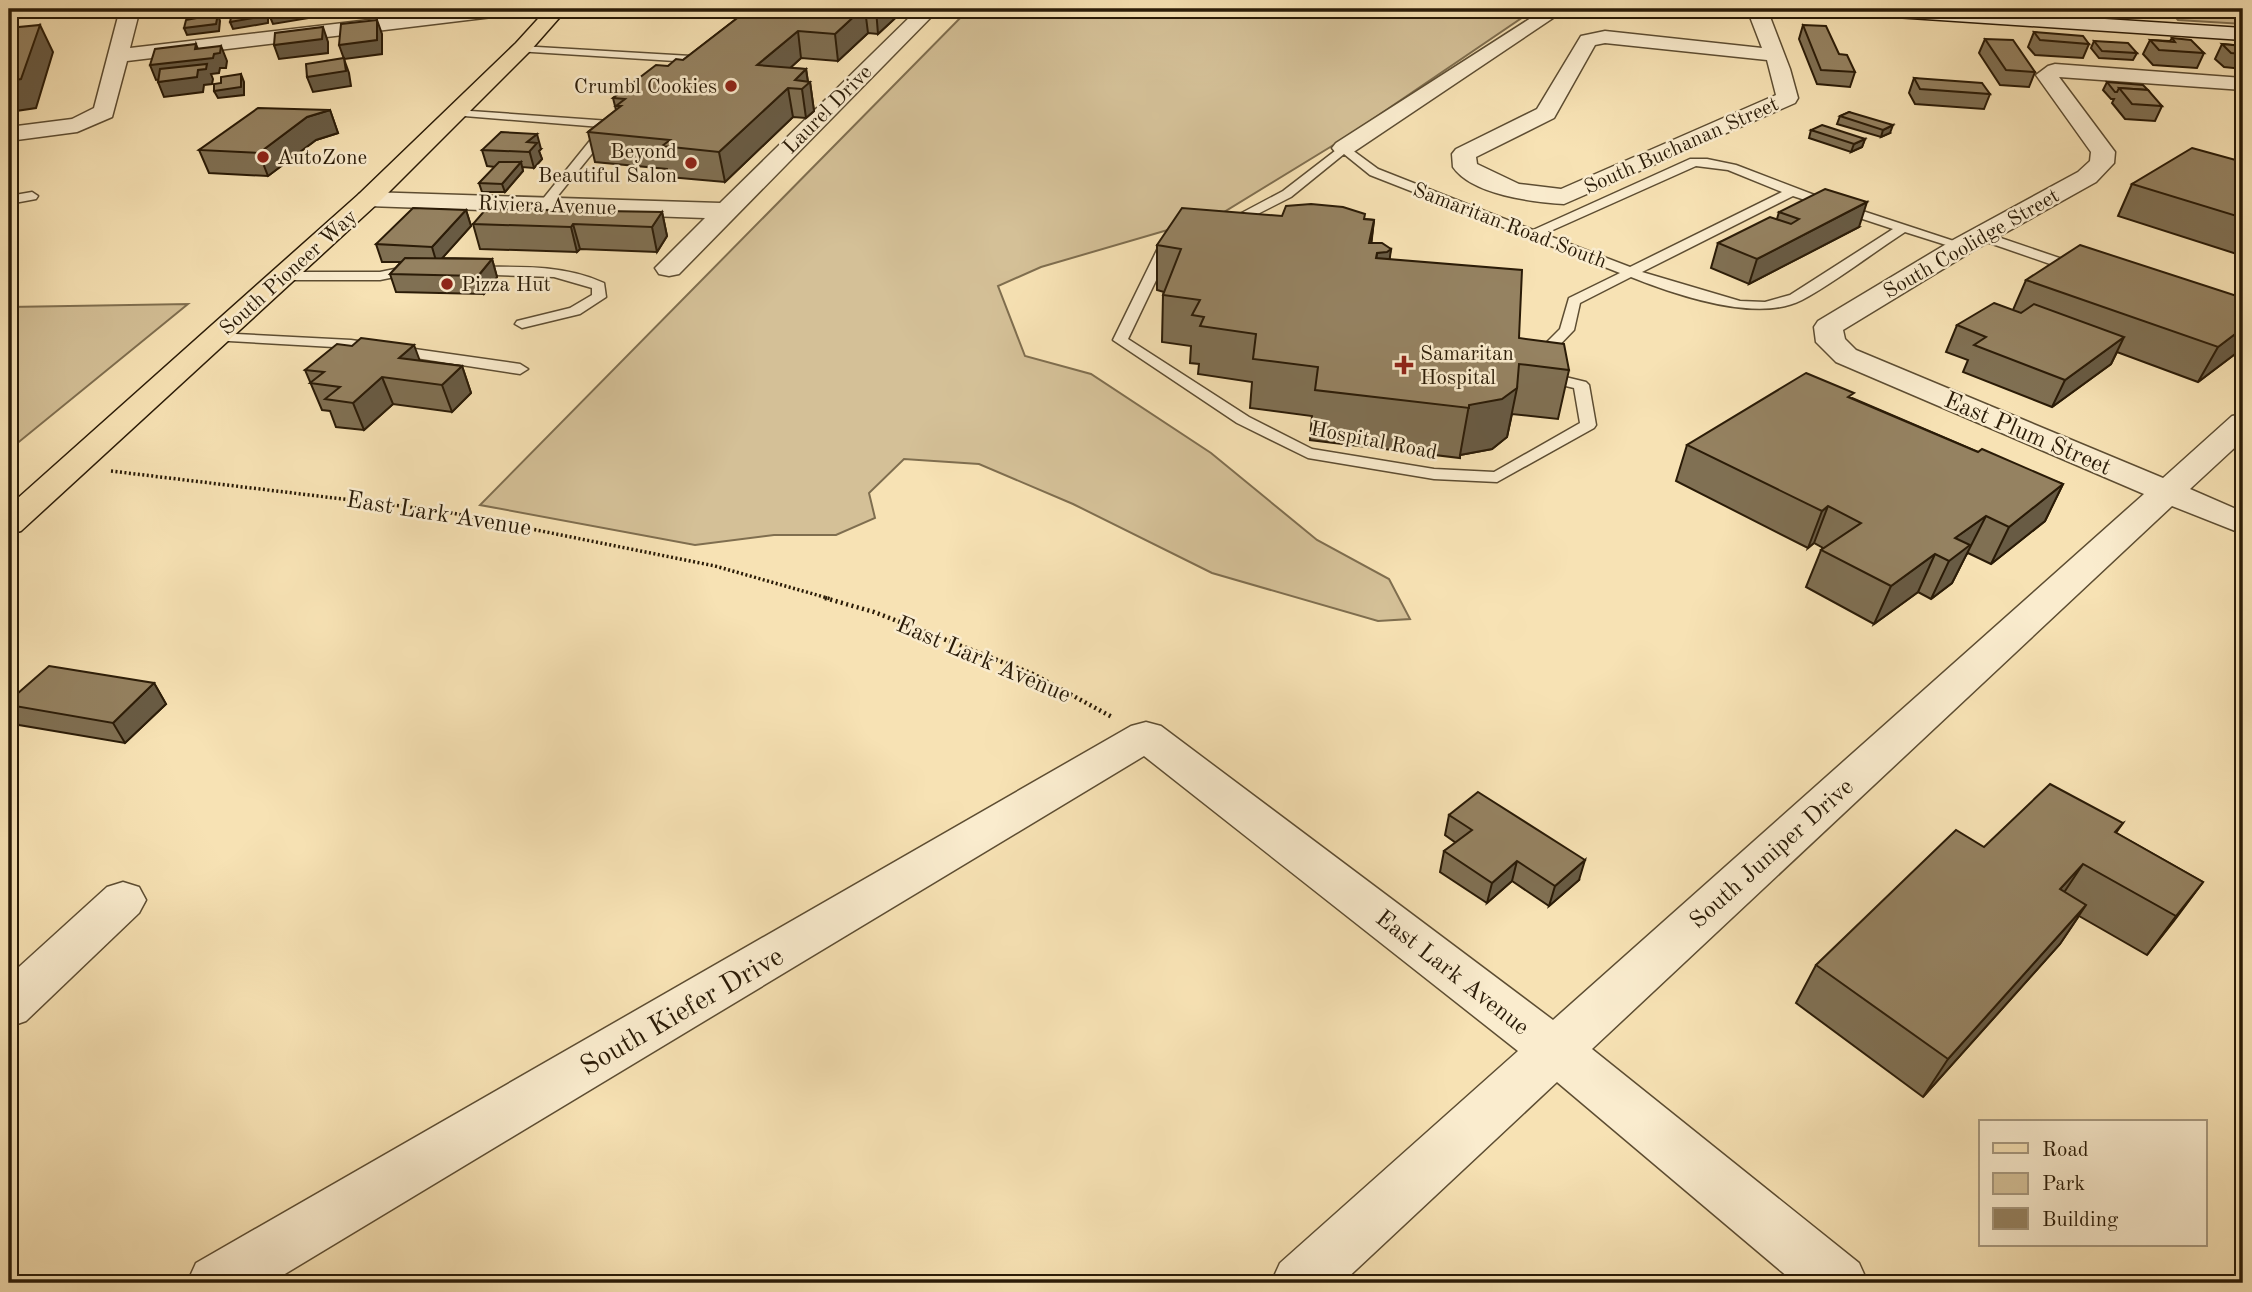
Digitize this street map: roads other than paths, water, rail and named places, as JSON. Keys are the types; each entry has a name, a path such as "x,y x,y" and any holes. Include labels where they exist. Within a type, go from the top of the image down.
{"main road":[{"name":"South Pioneer Way","path":"9,524 368,199 520,50 557,9"}],"street":[{"path":"117,55 509,9"},
{"name":"Laurel Drive","path":"669,268 929,9"},
{"path":"1344,148 1543,18 1544,9"},
{"name":"South Buchanan Street","path":"1757,9 1773,55 1789,89 1787,98 1564,197 1531,195 1500,187 1465,167 1464,154 1546,113 1588,40 1605,37 1773,55"},
{"path":"1864,9 2243,34"},
{"path":"9,134 77,125 104,112 130,11"},
{"name":"South Coolidge Street","path":"1828,327 1972,241 2087,177 2102,163 2102,152 2048,75 2054,70 2243,84"},
{"name":"Riviera Avenue","path":"368,199 726,211"},
{"name":"East Plum Street","path":"1828,327 1831,342 1846,356 2243,524"},
{"name":"South Juniper Drive","path":"1300,1283 2243,424"},
{"name":"East Lark Avenue","path":"1146,736 1555,1050 1839,1283"},
{"name":"South Kiefer Drive","path":"216,1283 1146,736"},
{"path":"9,1006 123,900"}],"lane":[{"path":"130,11 172,9"},
{"path":"520,50 695,56 674,72"},
{"path":"456,113 507,114 610,124"},
{"path":"544,205 610,124 620,116"},
{"path":"1212,230 1287,194 1344,148"},
{"name":"Samaritan Road South","path":"1344,148 1374,172 1501,223 1634,272 1739,305 1765,306 1795,299 1904,228"},
{"path":"1534,233 1695,162 1723,163 1793,191 1904,228 1972,241 2098,276"},
{"path":"1634,272 1793,191"},
{"path":"9,200 32,196"},
{"name":"Hospital Road","path":"1189,239 1165,248 1119,340 1243,420 1308,453 1434,474 1497,477 1588,425 1581,385 1546,377 1541,355 1567,330 1574,301 1634,272"},
{"path":"283,276 380,276 408,269 435,270"},
{"path":"461,271 566,275 587,279 599,286 599,297 575,311 522,324"},
{"path":"216,337 351,344 520,369"}],"place":[{"name":"Crumbl Cookies","path":"731,86"},
{"name":"AutoZone","path":"263,157"},
{"name":"Beyond Beautiful Salon","path":"691,163"},
{"name":"Pizza Hut","path":"447,284"},
{"name":"Samaritan Hospital","path":"1404,365"}]}
